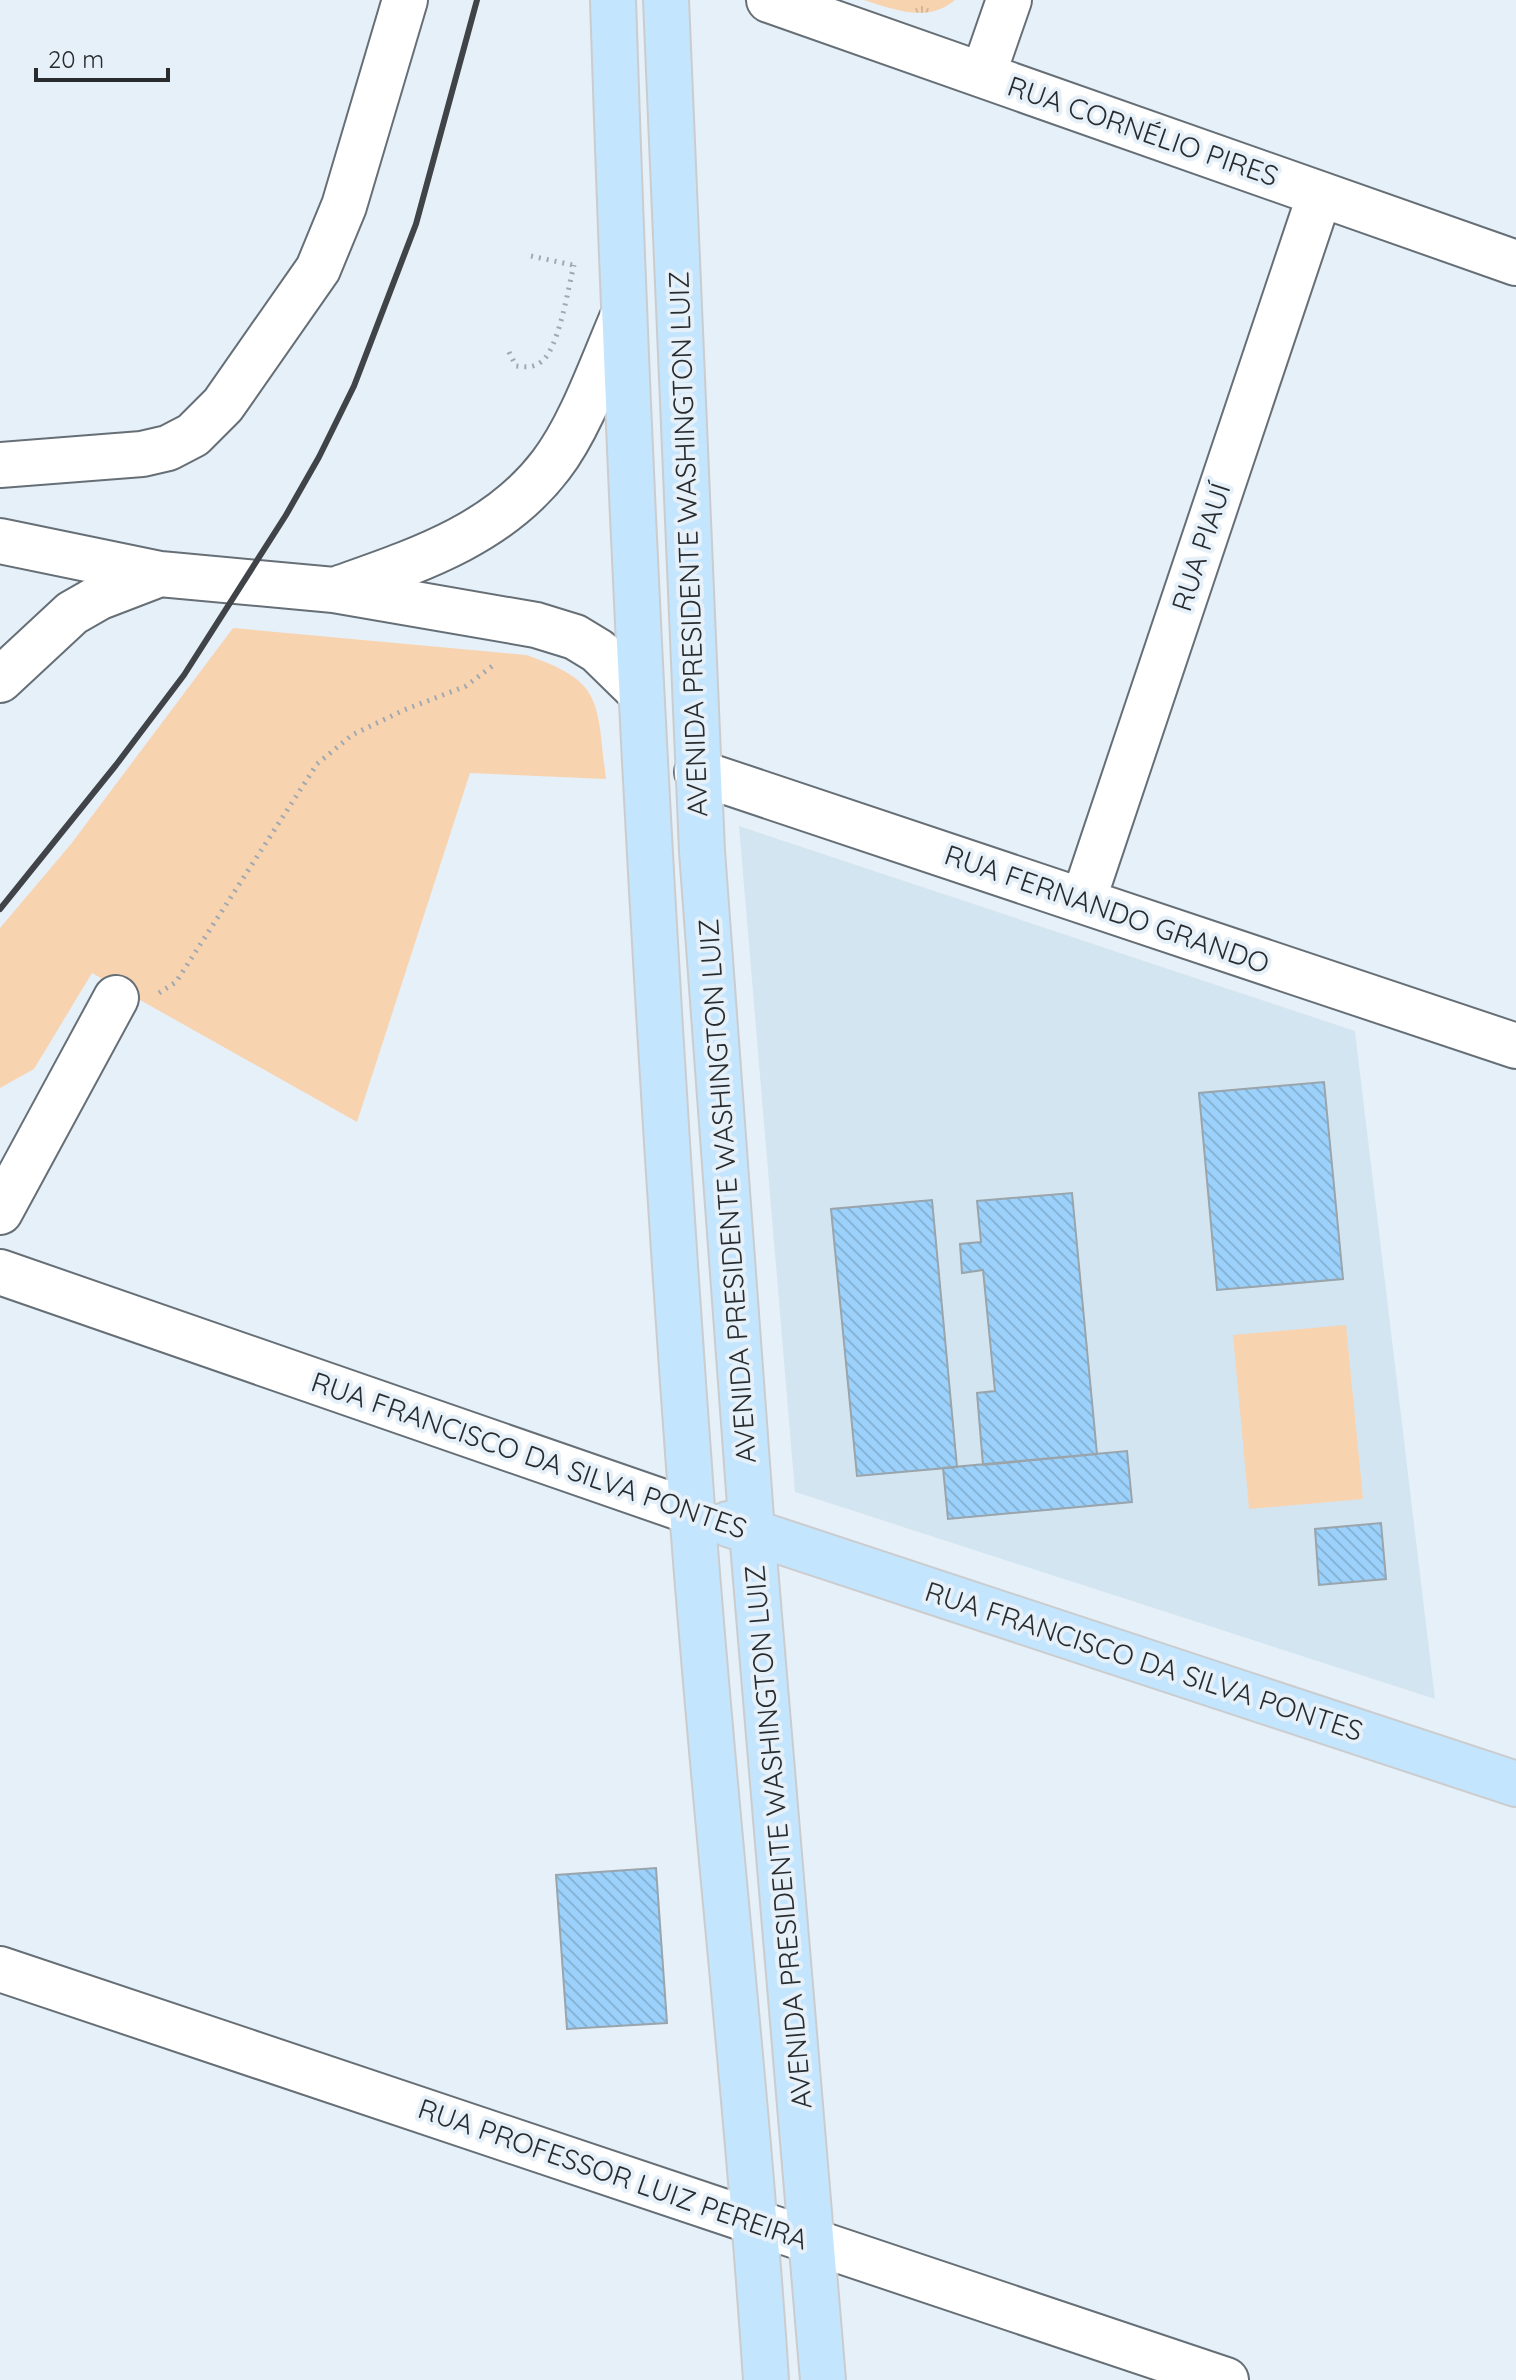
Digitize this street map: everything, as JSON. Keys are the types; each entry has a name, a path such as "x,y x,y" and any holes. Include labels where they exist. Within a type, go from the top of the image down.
{"main road":[{"name":"AVENIDA PRESIDENTE WASHINGTON LUIZ","path":"613,0 640,692 692,1512 756,2222 766,2380"},
{"name":"AVENIDA PRESIDENTE WASHINGTON LUIZ","path":"666,0 697,772 752,1532 823,2380"},
{"path":"623,316 644,318 662,330 680,357"},
{"path":"640,692 672,692 694,684"},
{"name":"RUA FRANCISCO DA SILVA PONTES","path":"692,1512 1514,1777"}],"street":[{"path":"9,470 168,448 193,435 223,405 318,269 344,206 405,0"},
{"name":"RUA CORNÉLIO PIRES","path":"769,0 1516,263"},
{"path":"983,75 1009,0"},
{"name":"RUA PIAUÍ","path":"1083,901 1320,194"},
{"path":"334,590 426,558 468,536 516,503 552,465 575,425 623,316"},
{"path":"0,541 160,574 334,590 536,625 575,637 598,651 640,692"},
{"path":"0,680 72,613 100,597 160,574"},
{"name":"RUA FERNANDO GRANDO","path":"697,772 1516,1046"},
{"path":"0,1212 116,998"},
{"name":"RUA FRANCISCO DA SILVA PONTES","path":"0,1272 692,1512"},
{"name":"RUA PROFESSOR LUIZ PEREIRA","path":"0,1969 1226,2380"}],"path":[{"path":"531,256 587,268"},
{"path":"509,352 516,366 530,367 542,362 552,348 574,265"},
{"path":"116,998 151,998 176,982 317,764 352,735 466,686 518,647 536,625"}],"shaded area":[{"path":"739,826 1355,1031 1435,1699 795,1492"}],"green space":[{"path":"864,0 955,0 945,7 923,13"},
{"path":"233,628 526,655 552,665 584,686 592,699 601,731 606,779 470,773 357,1122 92,973 34,1069 0,1088 0,928 71,844"},
{"path":"1346,1325 1363,1499 1249,1509 1233,1335"}],"building":[{"path":"1324,1082 1343,1279 1217,1290 1199,1093"},
{"path":"1072,1193 1097,1454 983,1465 977,1393 995,1391 983,1270 962,1273 960,1244 981,1242 977,1201"},
{"path":"932,1200 957,1467 857,1476 831,1209"},
{"path":"1127,1451 1132,1502 948,1519 943,1468"},
{"path":"1381,1523 1386,1579 1319,1585 1315,1529"},
{"path":"656,1868 667,2023 567,2029 556,1875"}],"railway":[{"path":"0,909 184,675 286,515 319,457 354,386 416,224 477,0"}]}
